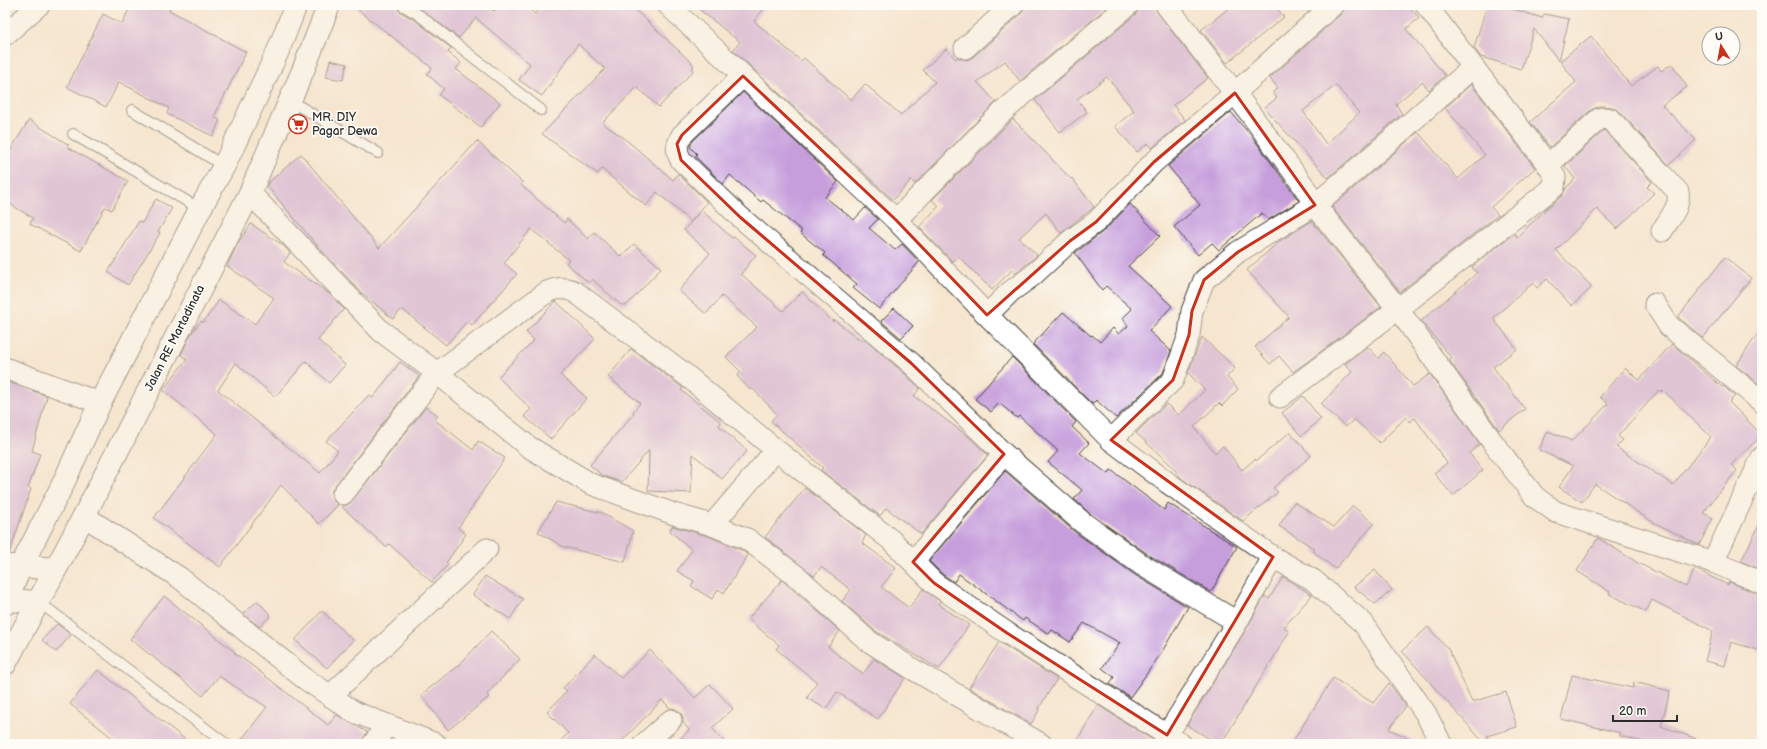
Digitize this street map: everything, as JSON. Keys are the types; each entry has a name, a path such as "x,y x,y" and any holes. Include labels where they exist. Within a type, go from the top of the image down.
{"main road":[{"path":"39,602 6,601 13,566 62,486 100,403 200,209 224,166 278,51 296,5"},
{"name":"Jalan RE Martadinata","path":"5,664 84,516 250,193 304,68 329,5"},
{"path":"13,566 55,569"}],"street":[{"path":"5,35 39,5"},
{"path":"668,5 896,220 987,315 1111,440 1168,483 1273,557 1313,580 1363,623 1426,714 1441,744"},
{"path":"965,48 1013,5"},
{"path":"896,220 998,116 1128,5"},
{"path":"1166,5 1235,93 1303,185 1315,205 1398,309 1494,444 1535,497 1556,512 1713,562 1762,583"},
{"path":"987,315 1010,292 1032,276 1070,241 1096,222 1154,162 1235,93 1333,5"},
{"path":"1280,397 1398,309 1548,193 1554,186 1555,177 1548,165 1426,5"},
{"path":"1111,440 1173,380 1189,335 1192,311 1204,280 1238,252 1315,205 1473,67"},
{"path":"743,76 682,134 677,144 677,153 681,160 740,216 911,363 1004,454 1088,526 1142,565 1237,622"},
{"path":"1548,165 1600,119 1610,119 1678,192 1679,198 1677,207 1662,231"},
{"path":"250,193 382,331 529,447 591,484 674,514 712,525 747,539 799,578 867,640 910,668 1041,744"},
{"path":"343,494 437,373 547,292 556,288 564,288 574,291 686,375 776,450 891,540 934,582 1007,633 1174,740 1273,557"},
{"path":"1655,304 1669,326 1762,402"},
{"path":"5,368 100,403"},
{"path":"712,525 776,450"},
{"path":"913,562 1004,454"},
{"path":"1713,562 1762,456"},
{"path":"84,516 180,578 304,678 354,712 436,744"},
{"path":"330,696 487,549"},
{"path":"644,744 671,720"},
{"path":"373,744 387,724"}],"lane":[{"path":"402,5 419,15 540,110"},
{"path":"289,100 378,153"},
{"path":"132,110 224,166"},
{"path":"72,134 200,209"},
{"path":"39,602 226,744"}],"highlighted area":[{"path":"743,76 896,220 987,315 1070,241 1096,222 1154,162 1235,93 1315,205 1238,252 1204,280 1192,311 1189,335 1173,380 1111,440 1273,557 1167,735 1007,633 934,583 913,562 1004,454 911,363 740,217 681,160 677,144 682,135"}],"building":[{"path":"131,5 171,5 169,10 246,52 214,117 220,120 213,136 167,114 169,108 119,82 106,107 67,87 103,14 122,24"},
{"path":"352,5 396,5 399,11 415,20 451,48 448,52 461,63 456,69 500,103 481,127 439,95 444,89 427,74 432,68"},
{"path":"415,5 486,5 494,11 500,5 524,5 535,14 544,5 630,5 693,64 693,71 659,107 637,87 602,123 624,138 673,180 678,174 707,202 691,222 657,192 646,206 602,169 598,174 542,134 605,69 578,44 542,96 519,80 530,64 476,18 459,38"},
{"path":"694,5 767,5 754,21 801,61 804,58 851,100 865,84 901,115 935,82 923,70 946,49 956,59 958,57 967,60 973,57 1021,14 1025,5 1110,5 1020,81 1005,61 977,82 996,102 915,184 911,180 893,200 733,50 740,42"},
{"path":"1140,5 1154,5 1157,12 1208,78 1173,105 1185,120 1152,148 1148,143 1137,152 1115,126 1134,111 1107,77 1077,99 1087,112 1060,132 1035,100 1136,14"},
{"path":"1233,5 1274,5 1284,17 1227,63 1201,30"},
{"path":"1348,5 1408,5 1419,18 1406,29 1445,75 1429,90 1422,82 1396,104 1402,114 1328,178 1264,108 1277,98 1273,92 1278,88 1270,78 1341,14","holes":["1336,85 1359,113 1326,144 1303,111"]},
{"path":"1487,5 1499,5 1542,18 1544,14 1569,19 1559,61 1534,29 1521,69 1481,57 1474,48"},
{"path":"1591,36 1631,86 1658,66 1661,71 1672,64 1687,87 1662,105 1696,140 1669,165 1619,111 1612,107 1600,106 1591,110 1550,147 1530,122 1576,82 1560,61"},
{"path":"330,60 347,64 343,80 326,77"},
{"path":"1471,84 1535,168 1491,207 1498,215 1400,292 1332,207 1418,132 1458,179 1485,155 1445,108"},
{"path":"743,92 838,182 825,197 854,220 865,208 878,219 869,228 895,250 902,244 919,262 879,309 853,288 857,284 823,255 825,253 800,233 802,231 763,200 761,202 730,175 723,184 695,156 697,154 690,147 692,142"},
{"path":"1231,112 1256,142 1299,201 1268,220 1262,213 1219,250 1212,243 1198,255 1174,227 1200,205 1168,166"},
{"path":"1013,119 1071,179 1072,178 1094,207 1061,233 1046,213 1019,238 1037,255 1015,274 1012,270 992,290 958,256 953,262 919,227 939,206 932,200"},
{"path":"29,120 69,145 67,147 128,181 112,210 105,207 81,251 30,224 33,218 5,201 5,159"},
{"path":"1604,130 1652,182 1647,187 1654,193 1617,229 1597,209 1556,250 1592,287 1572,306 1547,279 1537,288 1533,283 1493,318 1517,349 1493,367 1525,409 1499,430 1449,360 1452,358 1421,321 1477,273 1472,267 1514,233 1517,237 1562,196 1566,188 1575,179 1565,166"},
{"path":"477,141 523,183 521,185 564,223 567,219 588,239 594,232 621,257 634,244 661,268 627,305 621,305 592,279 589,283 566,263 569,260 531,229 504,263 517,274 472,325 467,321 446,345 402,309 393,319 360,291 321,250 267,186 269,182 301,154 379,248"},
{"path":"156,199 172,208 158,232 160,233 128,285 108,272 139,221 142,223"},
{"path":"1130,204 1160,236 1128,266 1172,306 1149,331 1171,351 1163,373 1116,418 1096,400 1092,404 1033,344 1063,312 1100,342 1113,328 1119,334 1128,326 1123,318 1132,309 1106,286 1102,290 1075,253 1105,230"},
{"path":"701,210 732,238 734,237 756,255 741,274 783,311 802,292 833,322 834,320 862,341 864,339 903,372 920,388 914,396 969,437 988,455 921,534 886,508 880,516 821,470 823,468 771,421 777,414 752,388 750,390 737,376 741,372 726,357 757,327 722,296 706,314 679,291 710,253 684,230"},
{"path":"1312,221 1381,307 1293,372 1279,356 1270,364 1255,347 1289,317 1247,270 1281,240"},
{"path":"251,224 284,246 290,253 284,262 331,295 344,309 318,340 345,365 329,383 306,361 275,397 236,363 218,390 320,473 338,451 326,441 369,395 373,398 400,362 419,376 334,487 331,492 332,498 338,505 319,524 281,485 220,567 154,518 217,434 163,390 187,359 181,355 191,334 201,321 203,323 219,300 255,324 274,298 227,266 238,243"},
{"path":"1725,257 1751,278 1703,338 1678,317"},
{"path":"556,301 595,339 560,375 587,398 551,439 524,416 531,409 498,377 534,340 526,332"},
{"path":"894,308 913,326 901,338 881,321"},
{"path":"1762,327 1762,386 1736,366"},
{"path":"1202,337 1235,368 1227,377 1238,389 1222,406 1219,403 1194,427 1215,453 1223,446 1242,470 1255,459 1256,461 1290,432 1311,456 1273,488 1278,492 1243,521 1181,478 1171,465 1136,433 1166,404 1179,415 1205,390 1188,373"},
{"path":"1672,344 1722,387 1723,386 1735,396 1729,402 1762,435 1731,465 1737,470 1703,513 1713,518 1699,545 1651,521 1595,484 1582,502 1559,487 1573,466 1539,450 1548,431 1572,441 1608,404 1600,397 1625,368 1639,380","holes":["1659,390 1661,392 1663,390 1711,437 1673,485 1616,447 1623,440 1618,436"]},
{"path":"1368,347 1378,358 1384,352 1413,386 1430,374 1480,444 1469,453 1483,470 1453,496 1434,473 1447,463 1415,418 1410,422 1406,417 1380,443 1354,419 1346,427 1321,404 1352,372 1345,364"},
{"path":"631,349 683,388 681,390 721,422 719,426 747,451 722,479 693,454 691,493 648,491 649,450 622,482 603,476 590,465 634,413 633,412 640,403 608,377"},
{"path":"1012,357 1076,422 1072,427 1089,443 1080,453 1108,474 1111,470 1164,510 1168,503 1237,547 1211,592 1149,555 1089,513 1074,499 1082,490 1048,462 1058,451 1019,416 1017,418 999,403 991,412 975,399"},
{"path":"5,381 47,396 32,451 40,454 28,488 31,489 9,554 5,554"},
{"path":"1303,396 1321,419 1301,436 1282,413"},
{"path":"426,407 438,415 435,420 473,450 478,441 505,458 458,528 466,534 446,563 448,565 432,582 389,544 386,547 341,506 347,505 352,501"},
{"path":"1005,471 1075,532 1135,575 1188,607 1160,655 1130,697 1110,684 1114,677 1102,668 1120,643 1084,623 1070,642 1052,630 1049,634 1025,618 1023,621 959,574 954,582 942,574 929,561"},
{"path":"805,488 866,535 862,543 896,568 881,587 909,608 923,589 940,601 938,604 969,625 939,669 874,630 842,601 851,590 821,567 814,576 765,537"},
{"path":"556,502 602,513 633,531 625,562 564,547 538,532"},
{"path":"1294,502 1334,527 1353,506 1374,524 1335,569 1313,551 1315,549 1279,526"},
{"path":"1762,520 1762,570 1741,561"},
{"path":"672,526 708,536 741,550 748,555 724,593 718,589 712,599 691,586 694,581 677,571 692,550 670,531"},
{"path":"1598,538 1638,563 1686,587 1695,569 1728,585 1729,582 1762,595 1762,651 1731,642 1725,666 1705,661 1713,631 1652,600 1646,612 1609,594 1610,592 1577,571"},
{"path":"1375,570 1392,590 1375,604 1354,587"},
{"path":"485,576 523,599 510,619 473,595"},
{"path":"1283,577 1312,595 1284,627 1289,632 1221,744 1218,744 1187,725 1265,596 1269,599"},
{"path":"782,580 840,631 828,647 863,674 874,659 905,678 878,719 837,692 826,709 807,698 817,682 776,649 779,645 748,619"},
{"path":"164,596 235,652 234,653 328,725 337,715 367,732 361,744 238,744 267,707 219,676 203,696 130,639"},
{"path":"257,601 271,615 260,627 243,614"},
{"path":"322,611 353,640 327,668 295,640"},
{"path":"57,624 71,635 56,652 42,640"},
{"path":"1428,627 1449,650 1472,702 1506,692 1517,727 1487,736 1491,744 1485,744 1402,651"},
{"path":"491,631 520,659 487,694 489,697 448,730 421,695 461,663"},
{"path":"999,642 1057,679 1031,724 969,688"},
{"path":"650,650 695,698 710,684 733,709 712,728 726,744 674,744 689,730 683,722 683,717 680,712 670,708 662,700 619,744 558,744 568,733 547,712 567,691 563,688 595,654 621,678"},
{"path":"98,670 191,744 120,744 70,704"},
{"path":"1572,675 1633,688 1634,682 1670,691 1661,726 1705,742 1705,744 1652,744 1620,736 1621,733 1561,719"},
{"path":"1333,678 1373,703 1389,683 1406,706 1389,729 1421,744 1291,744"},
{"path":"1098,705 1159,744 1075,744"}],"place":[{"name":"MR. DIY Pagar Dewa","path":"298,124"}]}
